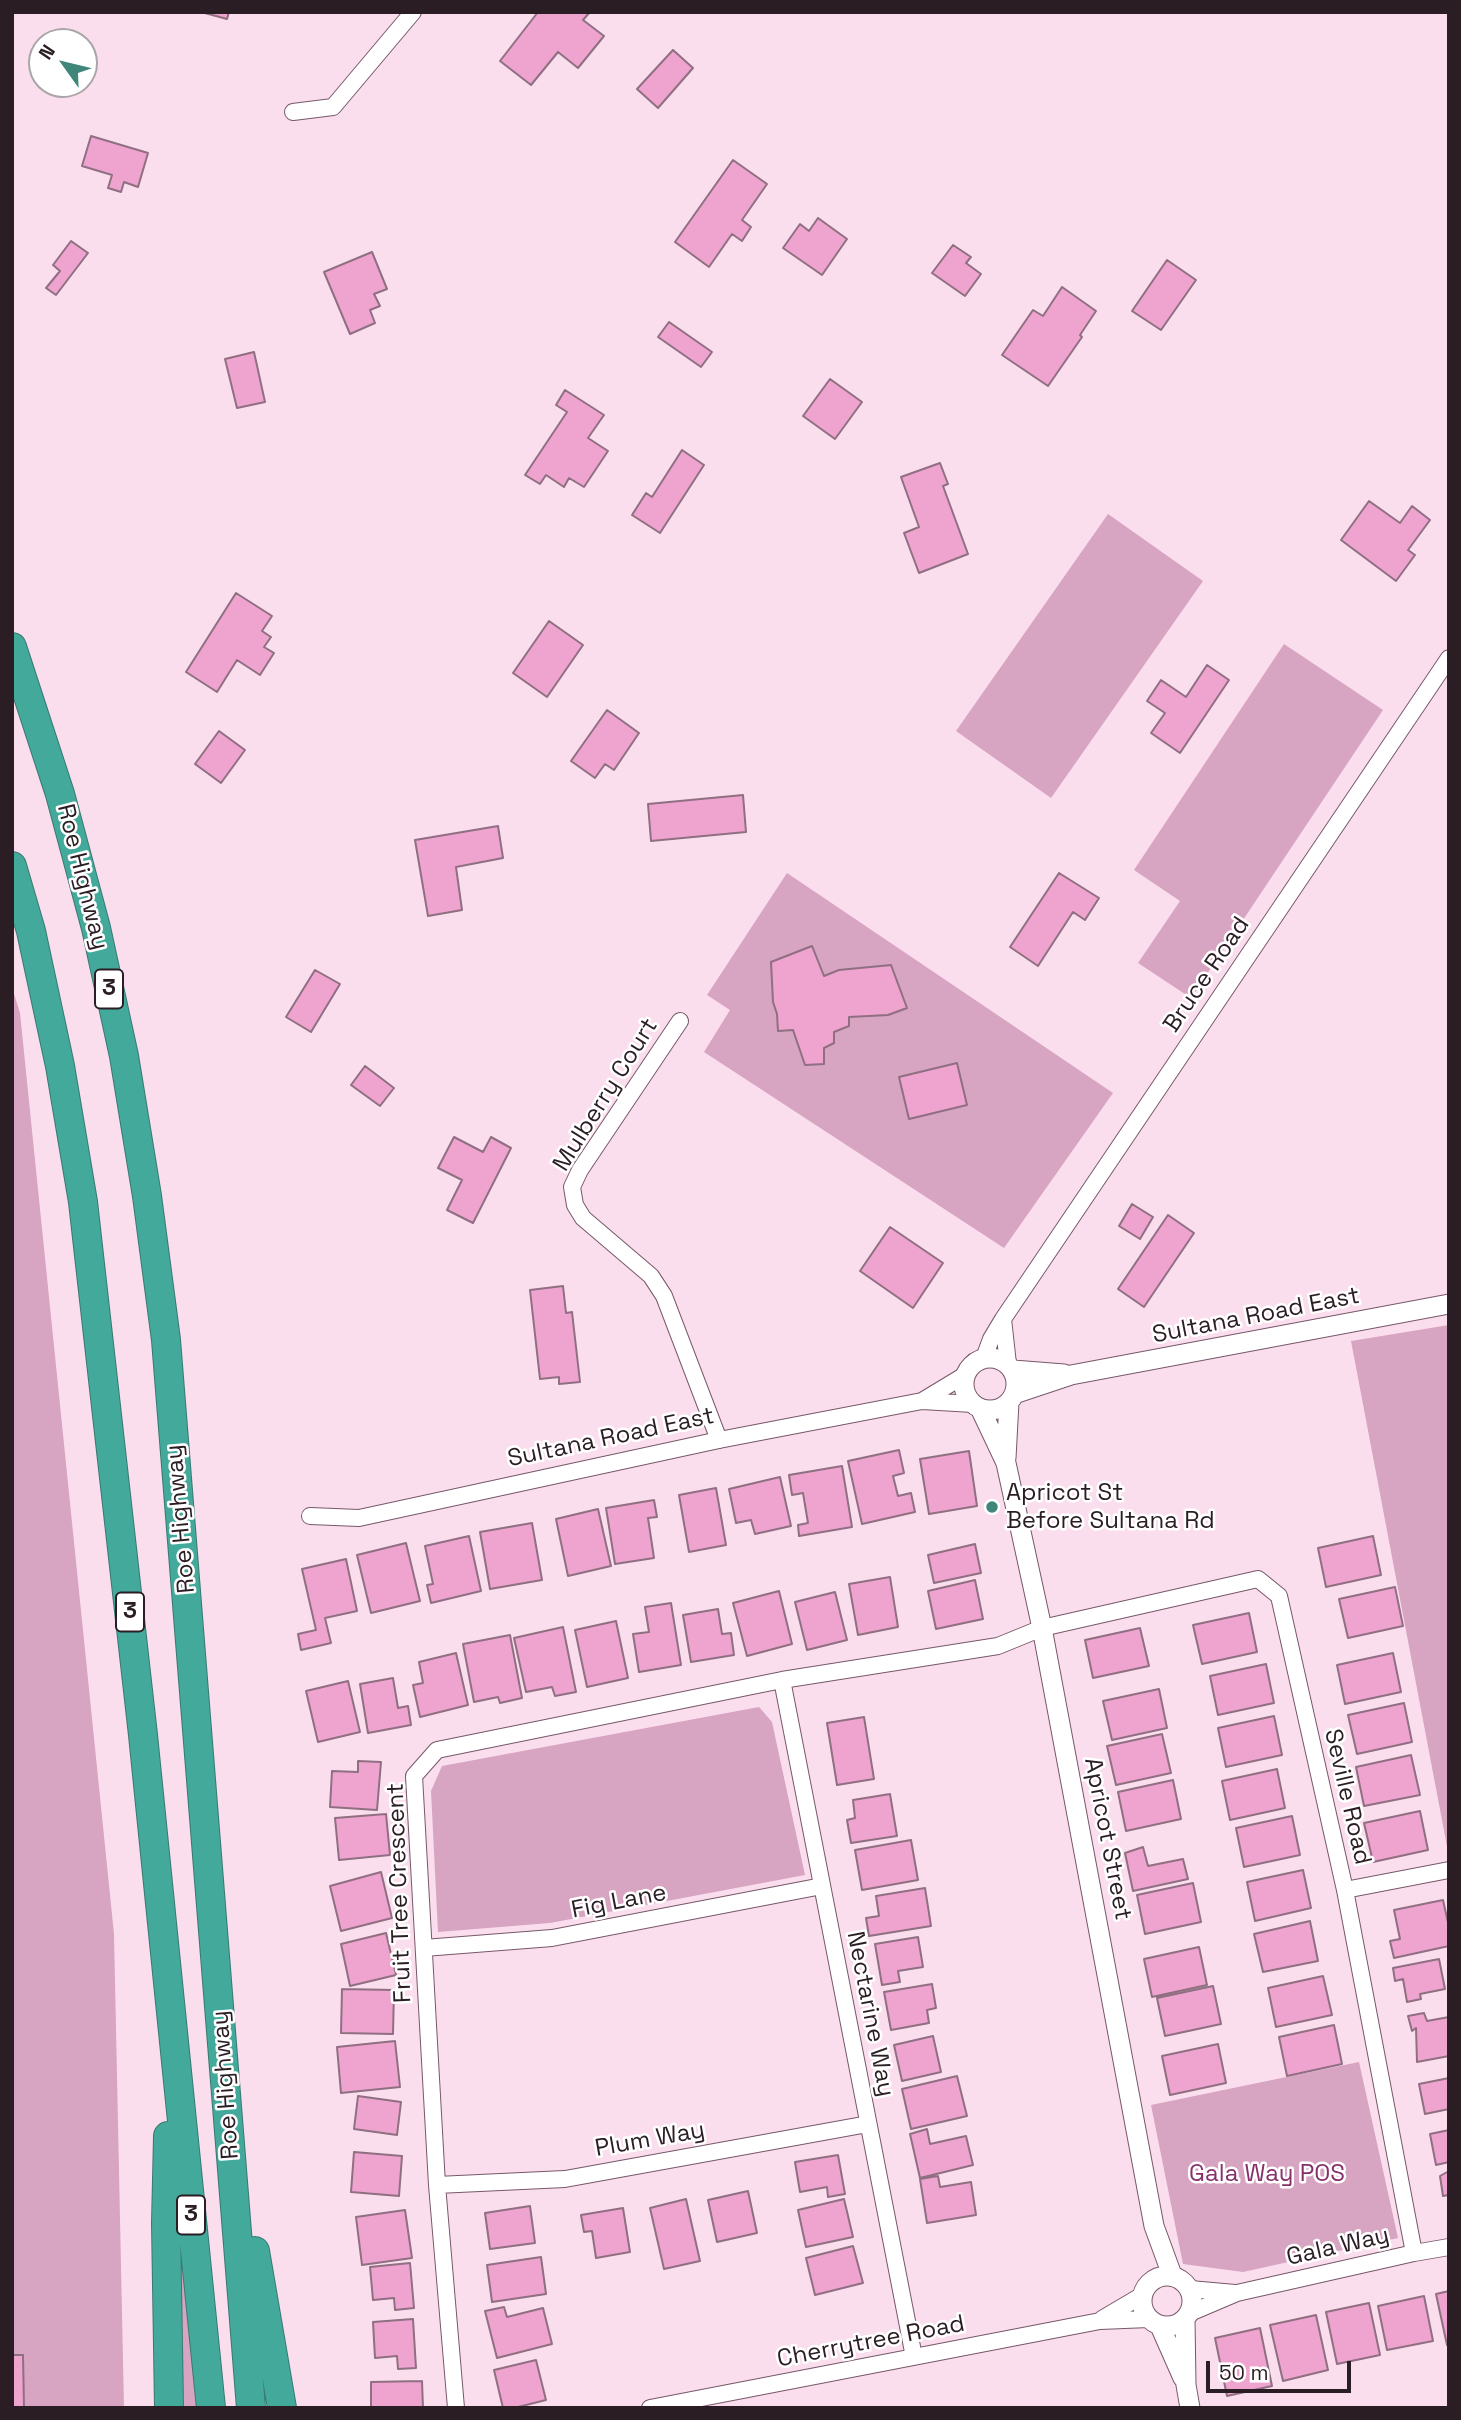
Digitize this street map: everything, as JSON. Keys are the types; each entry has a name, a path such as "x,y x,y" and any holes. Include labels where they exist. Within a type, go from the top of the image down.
{"highway":[{"name":"Roe Highway","path":"12,647 61,794 96,928 124,1056 147,1196 166,1340 251,2408"},
{"name":"Roe Highway","path":"12,866 31,931 57,1053 83,1202 117,1486 211,2408"},
{"path":"169,2408 166,2222 172,2022"},
{"path":"226,2079 282,2408"}],"street":[{"path":"293,112 333,107 413,12"},
{"name":"Bruce Road","path":"984,1358 1003,1318 1449,658"},
{"name":"Mulberry Court","path":"680,1021 580,1170 572,1187 575,1205 583,1218 651,1276 664,1296 719,1440"},
{"name":"Sultana Road East","path":"1012,1398 1071,1375 1449,1304"},
{"path":"1003,1318 1010,1367 1017,1381 1012,1398 999,1408 987,1410 968,1399 964,1388 969,1367 984,1358 1001,1360 1010,1367"},
{"name":"Sultana Road East","path":"1010,1367 1071,1375"},
{"name":"Sultana Road East","path":"922,1401 965,1375"},
{"name":"Apricot Street","path":"1006,1463 1012,1398"},
{"name":"Sultana Road East","path":"310,1516 359,1518 719,1440 922,1401 977,1406"},
{"name":"Apricot Street","path":"977,1406 1006,1463 1042,1628 1154,2226 1172,2275"},
{"name":"Seville Road","path":"1042,1628 1258,1579 1279,1597 1345,1889 1414,2253"},
{"name":"Fruit Tree Crescent","path":"456,2408 437,2185 414,1776 437,1750 782,1680 998,1646 1042,1628"},
{"name":"Nectarine Way","path":"782,1680 914,2357"},
{"path":"1345,1889 1449,1870"},
{"name":"Fig Lane","path":"424,1948 552,1938 822,1886"},
{"name":"Plum Way","path":"437,2185 565,2179 868,2124"},
{"name":"Apricot Street","path":"1145,2289 1154,2226"},
{"name":"Gala Way","path":"1187,2316 1237,2293 1449,2247"},
{"path":"1186,2385 1155,2323 1144,2312 1145,2289 1164,2275 1180,2278 1190,2289 1192,2302 1187,2316 1186,2385 1191,2408"},
{"name":"Cherrytree Road","path":"1100,2321 1145,2289"},
{"name":"Gala Way","path":"1190,2289 1237,2293"},
{"path":"1155,2323 1170,2326 1187,2316"},
{"name":"Cherrytree Road","path":"650,2408 1100,2321 1155,2323"}],"green space":[{"path":"1108,514 1203,581 1051,798 956,731"},
{"path":"1284,644 1383,710 1191,998 1138,963 1180,901 1134,870"},
{"path":"787,873 1113,1093 1004,1248 704,1052 730,1010 707,995"},
{"path":"12,987 20,1013 114,1934 124,2408 12,2408"},
{"path":"1449,1325 1449,1857 1351,1341"},
{"path":"759,1707 772,1722 805,1875 550,1923 438,1932 431,1791 442,1766"},
{"name":"Gala Way POS","path":"1359,2062 1398,2238 1243,2272 1183,2264 1151,2105"},
{"path":"178,2164 197,2408 176,2408"}],"building":[{"path":"201,12 229,12 227,19"},
{"path":"538,12 590,12 583,20 604,36 578,68 558,52 531,85 500,61"},
{"path":"673,50 693,68 658,108 637,89"},
{"path":"91,136 148,153 138,187 124,182 121,192 108,188 112,175 82,166"},
{"path":"733,160 767,184 742,220 751,227 742,241 732,234 709,267 675,242"},
{"path":"818,218 847,239 822,275 783,248 800,224 809,231"},
{"path":"71,241 88,253 56,295 46,288 60,271 53,265"},
{"path":"953,245 971,257 966,263 981,274 965,296 932,273"},
{"path":"372,252 387,289 374,294 380,306 370,310 375,323 350,334 324,272"},
{"path":"1167,260 1196,280 1161,330 1132,311"},
{"path":"1062,287 1096,311 1080,335 1082,337 1048,386 1002,355 1033,310 1043,316"},
{"path":"669,322 712,352 701,367 658,337"},
{"path":"254,352 265,402 237,408 225,359"},
{"path":"830,379 862,402 835,439 803,416"},
{"path":"565,390 604,415 588,438 608,451 584,487 569,478 564,487 546,475 540,484 525,475 567,412 556,405"},
{"path":"682,450 704,465 660,533 632,515 646,493 652,497"},
{"path":"940,463 948,484 943,486 968,554 919,573 904,533 919,527 901,477"},
{"path":"1369,501 1400,523 1412,506 1430,520 1408,550 1415,555 1396,581 1341,540"},
{"path":"236,593 272,616 262,631 271,637 264,647 274,653 260,675 237,660 217,692 186,672"},
{"path":"549,621 583,645 547,697 513,673"},
{"path":"1207,665 1229,680 1180,753 1151,733 1165,713 1147,701 1161,680 1186,697"},
{"path":"607,710 639,733 614,770 605,764 595,778 571,761"},
{"path":"219,731 245,750 221,783 195,764"},
{"path":"743,795 746,832 651,841 648,804"},
{"path":"498,826 503,858 456,867 462,910 428,916 415,840"},
{"path":"1059,873 1099,898 1085,920 1073,912 1038,966 1010,947"},
{"path":"812,946 824,976 839,970 891,965 907,1008 888,1015 849,1017 849,1026 834,1032 834,1043 824,1048 824,1064 805,1065 793,1030 778,1031 771,962"},
{"path":"315,970 340,984 311,1032 286,1017"},
{"path":"957,1063 967,1105 909,1119 899,1077"},
{"path":"365,1066 394,1088 380,1106 351,1085"},
{"path":"454,1137 483,1152 491,1137 511,1148 473,1223 447,1210 462,1180 438,1168"},
{"path":"1132,1204 1153,1217 1140,1239 1119,1226"},
{"path":"1168,1215 1194,1233 1144,1307 1118,1289"},
{"path":"890,1227 943,1263 913,1308 860,1271"},
{"path":"563,1286 566,1313 572,1312 580,1382 559,1384 559,1377 540,1379 530,1290"},
{"path":"899,1450 904,1473 893,1476 898,1496 911,1493 915,1512 862,1524 848,1461"},
{"path":"969,1451 977,1506 929,1514 920,1459"},
{"path":"842,1466 852,1527 799,1536 798,1525 808,1523 803,1493 792,1495 789,1475"},
{"path":"780,1477 791,1526 755,1534 751,1520 736,1523 729,1489"},
{"path":"716,1488 726,1545 689,1552 679,1495"},
{"path":"654,1500 657,1517 648,1518 654,1558 615,1564 606,1508"},
{"path":"598,1509 611,1566 568,1576 556,1519"},
{"path":"532,1523 542,1580 490,1589 480,1532"},
{"path":"469,1536 481,1591 431,1603 427,1585 433,1584 425,1546"},
{"path":"1373,1536 1381,1575 1326,1587 1318,1548"},
{"path":"406,1543 420,1601 371,1613 357,1555"},
{"path":"975,1544 981,1573 934,1583 928,1555"},
{"path":"346,1559 357,1611 325,1618 331,1643 301,1650 298,1634 316,1630 302,1569"},
{"path":"890,1577 898,1627 858,1635 849,1584"},
{"path":"975,1580 983,1619 936,1629 928,1591"},
{"path":"1395,1587 1403,1626 1348,1638 1339,1599"},
{"path":"779,1591 792,1644 747,1656 733,1603"},
{"path":"835,1592 847,1640 807,1650 795,1602"},
{"path":"671,1603 681,1665 639,1672 633,1634 649,1632 645,1607"},
{"path":"718,1609 722,1634 731,1633 734,1655 691,1662 683,1615"},
{"path":"1249,1613 1257,1652 1202,1664 1193,1625"},
{"path":"616,1621 628,1678 587,1687 575,1630"},
{"path":"563,1627 576,1692 555,1696 552,1687 526,1692 514,1638"},
{"path":"1140,1628 1149,1666 1093,1678 1085,1640"},
{"path":"510,1635 522,1698 500,1703 498,1697 474,1702 463,1644"},
{"path":"456,1653 468,1705 420,1717 413,1685 423,1683 419,1662"},
{"path":"1393,1653 1401,1692 1345,1704 1337,1665"},
{"path":"1266,1664 1274,1703 1218,1715 1210,1676"},
{"path":"393,1678 398,1708 408,1706 411,1725 368,1733 360,1684"},
{"path":"348,1681 360,1732 318,1742 306,1691"},
{"path":"1159,1689 1167,1728 1112,1740 1103,1701"},
{"path":"1404,1703 1412,1742 1357,1754 1348,1715"},
{"path":"1274,1716 1282,1755 1226,1767 1218,1728"},
{"path":"864,1717 874,1779 837,1785 827,1723"},
{"path":"1162,1734 1171,1773 1116,1785 1107,1746"},
{"path":"1411,1755 1420,1795 1364,1806 1356,1767"},
{"path":"358,1761 381,1762 377,1810 330,1807 332,1771 358,1772"},
{"path":"1277,1769 1285,1808 1230,1820 1222,1781"},
{"path":"1173,1780 1181,1819 1126,1831 1118,1792"},
{"path":"890,1794 897,1836 851,1843 847,1820 855,1818 853,1800"},
{"path":"1420,1811 1428,1850 1373,1862 1364,1823"},
{"path":"386,1814 390,1855 339,1860 335,1818"},
{"path":"1292,1816 1300,1855 1244,1867 1236,1828"},
{"path":"911,1840 918,1880 862,1890 855,1850"},
{"path":"1143,1847 1148,1866 1183,1859 1188,1879 1133,1891 1125,1853"},
{"path":"1303,1870 1311,1908 1255,1921 1247,1882"},
{"path":"381,1872 392,1918 341,1931 330,1886"},
{"path":"1193,1883 1201,1922 1145,1934 1137,1895"},
{"path":"925,1888 931,1926 869,1936 866,1918 879,1916 876,1896"},
{"path":"1443,1900 1449,1927 1449,1946 1394,1958 1390,1941 1400,1939 1394,1910"},
{"path":"1310,1921 1318,1961 1263,1972 1254,1934"},
{"path":"386,1933 396,1975 350,1986 341,1944"},
{"path":"918,1937 923,1967 898,1971 900,1982 882,1985 875,1944"},
{"path":"1199,1947 1207,1985 1152,1997 1144,1959"},
{"path":"1439,1959 1445,1989 1420,1994 1421,1999 1407,2002 1403,1979 1395,1981 1393,1968"},
{"path":"1323,1976 1332,2015 1276,2027 1268,1988"},
{"path":"932,1984 936,2008 927,2010 929,2023 891,2030 884,1992"},
{"path":"1213,1986 1221,2024 1165,2036 1157,1998"},
{"path":"342,1989 394,1990 393,2034 341,2033"},
{"path":"1424,2013 1427,2021 1449,2017 1449,2056 1417,2062 1416,2028 1412,2031 1408,2016"},
{"path":"1334,2025 1342,2064 1287,2076 1279,2037"},
{"path":"933,2036 941,2072 902,2081 894,2045"},
{"path":"395,2041 400,2087 341,2093 337,2047"},
{"path":"1218,2044 1226,2083 1170,2095 1162,2056"},
{"path":"957,2076 967,2116 911,2129 902,2089"},
{"path":"1449,2078 1449,2109 1425,2114 1419,2084"},
{"path":"358,2096 401,2102 397,2135 354,2129"},
{"path":"927,2129 930,2144 966,2136 973,2165 920,2178 910,2134"},
{"path":"1449,2130 1449,2162 1436,2165 1430,2134"},
{"path":"354,2152 402,2156 399,2196 351,2192"},
{"path":"838,2155 845,2194 828,2197 827,2187 800,2192 795,2162"},
{"path":"1449,2171 1449,2195 1443,2196 1440,2176"},
{"path":"938,2176 940,2187 971,2182 976,2215 927,2223 920,2179"},
{"path":"748,2191 757,2233 717,2242 708,2200"},
{"path":"686,2199 700,2261 664,2269 650,2208"},
{"path":"844,2199 853,2237 806,2247 798,2210"},
{"path":"530,2206 535,2243 490,2249 485,2213"},
{"path":"623,2208 630,2252 596,2258 592,2231 584,2232 581,2215"},
{"path":"405,2210 412,2258 362,2265 356,2217"},
{"path":"853,2246 863,2283 815,2295 806,2258"},
{"path":"541,2257 546,2294 492,2302 487,2265"},
{"path":"410,2263 414,2308 395,2310 394,2298 373,2300 370,2267"},
{"path":"1449,2291 1449,2344 1447,2345 1436,2294"},
{"path":"1424,2296 1433,2341 1387,2350 1378,2306"},
{"path":"1369,2303 1380,2355 1337,2364 1326,2312"},
{"path":"504,2307 507,2317 543,2308 552,2344 497,2358 485,2311"},
{"path":"1316,2315 1328,2370 1283,2381 1270,2325"},
{"path":"413,2319 416,2368 398,2369 397,2356 375,2358 373,2322"},
{"path":"1260,2328 1272,2386 1227,2396 1215,2338"},
{"path":"12,2355 23,2355 24,2408 12,2408"},
{"path":"536,2360 546,2400 503,2408 494,2370"},
{"path":"422,2381 423,2408 371,2408 371,2382"}],"place":[{"name":"Apricot St Before Sultana Rd","path":"992,1507"}]}
